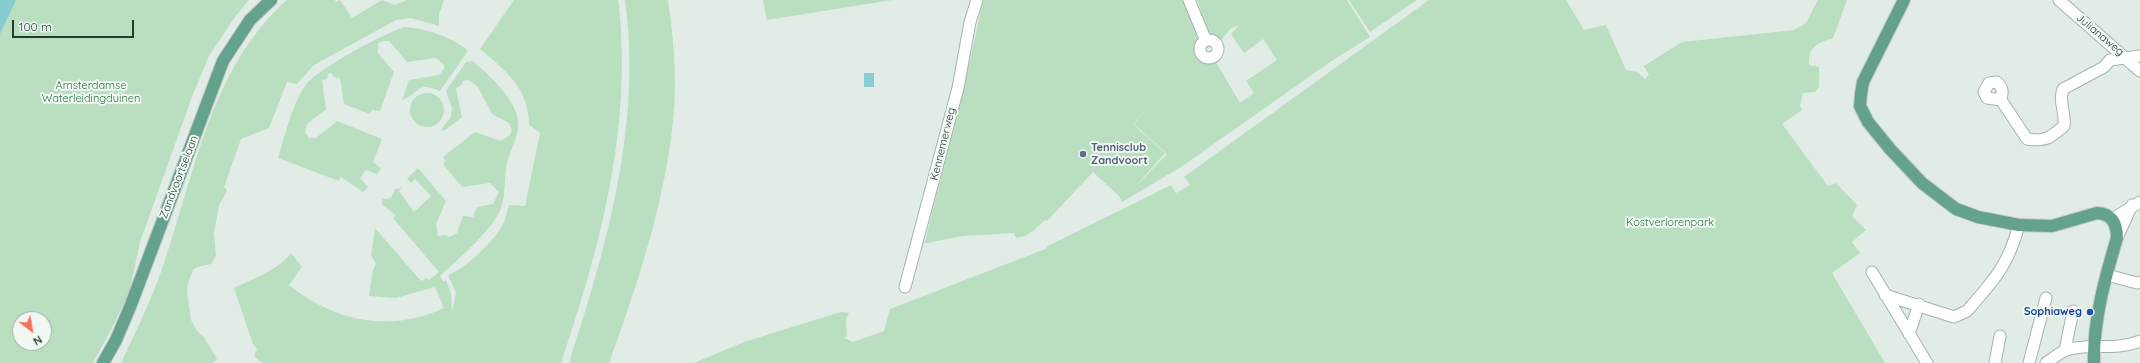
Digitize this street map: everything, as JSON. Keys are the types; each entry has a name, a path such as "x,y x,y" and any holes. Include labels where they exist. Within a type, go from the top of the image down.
{"main road":[{"name":"Zandvoortselaan","path":"103,363 116,340 130,306 223,62 250,20 271,0"},
{"path":"1904,0 1863,82 1860,106 1868,122 1922,183 1956,209 1978,218 2019,225 2052,226 2097,213 2104,214 2112,219 2117,228 2117,238 2107,275 2093,348 2094,363"}],"street":[{"name":"Kennemerweg","path":"906,287 958,88 970,22 977,0"},
{"path":"1189,0 1206,41"},
{"name":"Julianaweg","path":"2059,0 2140,71"},
{"path":"2001,100 2027,139 2041,141 2053,136 2064,126 2065,115 2061,95 2063,89 2104,67 2110,60 2118,58 2128,59 2140,56"},
{"path":"2112,219 2136,204"},
{"path":"2117,238 2136,204"},
{"path":"1885,295 1919,304 1954,317 1967,311 2000,273 2012,248 2019,225"},
{"path":"1872,272 1927,363"},
{"path":"2107,275 2137,283 2140,282"},
{"path":"2029,363 2046,298"},
{"path":"1909,334 1919,304"},
{"path":"2065,350 2073,311"},
{"path":"1995,363 2000,336"},
{"path":"2046,363 2065,350 2112,348 2130,345 2140,340"}],"green space":[{"name":"Amsterdamse Waterleidingduinen","path":"0,0 249,0 235,17 209,56 193,94 140,242 130,289 115,322 93,363 0,363"},
{"path":"287,0 335,0 336,2 340,0 352,18 382,0 395,5 407,0 444,0 439,14 439,26 411,18 396,20 314,65 297,84 287,82 269,128 241,139 224,187 227,191 219,205 214,233 216,256 211,264 197,267 193,270 188,283 187,292 191,320 197,331 204,337 217,359 213,363 121,363 144,315 159,278 196,159 222,90 240,57 261,27"},
{"path":"514,0 618,0 619,6 622,52 621,98 617,143 610,188 588,276 561,363 262,363 254,356 257,349 253,344 234,288 279,265 291,253 302,267 289,285 307,298 325,308 344,315 364,320 403,320 424,316 444,308 435,287 396,298 369,296 373,270 376,264 371,255 375,228 421,281 427,278 429,280 439,272 393,218 396,215 381,204 383,199 391,198 395,189 399,189 403,184 399,191 414,212 431,196 415,179 411,183 407,179 418,168 446,201 436,224 438,236 445,235 449,237 457,233 463,216 473,217 477,207 493,204 499,192 490,183 462,187 443,164 446,161 443,157 475,132 501,141 510,135 512,130 509,123 492,114 478,87 469,80 463,81 462,84 456,89 462,117 444,131 441,130 451,117 452,108 446,91 466,62 473,61 504,92 515,110 518,120 518,130 507,162 504,197 497,217 483,235 440,276 444,282 446,280 451,294 452,311 456,293 448,275 455,272 470,261 492,239 502,226 509,205 525,206 540,133 529,125 525,101 514,81 499,65 480,49"},
{"path":"625,0 668,0 673,42 675,84 669,154 662,190 643,262 609,363 569,363 608,229 618,184 625,139 629,93 629,47"},
{"path":"763,0 892,0 767,20"},
{"path":"983,0 1190,0 1202,40 1198,46 1200,56 1207,63 1216,62 1240,103 1254,93 1246,81 1277,60 1263,39 1244,53 1231,34 1239,25 1230,29 1220,42 1216,36 1210,35 1197,0 1347,0 1370,37 1333,60 1181,167 1122,202 1120,197 1093,172 1047,221 1045,220 1025,236 1016,238 1014,233 962,236 927,243 921,241 925,242 977,31","holes":["1148,107 1134,124 1167,154 1133,189 1165,153 1133,124"]},
{"path":"1349,0 1417,0 1370,32"},
{"name":"Kostverlorenpark","path":"1429,0 1566,0 1584,30 1606,25 1626,70 1637,72 1645,79 1649,75 1644,66 1682,42 1794,30 1806,23 1818,0 1847,0 1833,38 1818,44 1810,54 1809,65 1819,67 1819,87 1815,92 1803,93 1800,105 1802,110 1782,124 1828,186 1836,183 1857,205 1852,216 1866,230 1852,242 1860,253 1832,273 1885,363 694,363 744,342 841,312 849,313 846,319 847,336 844,338 853,342 884,331 890,309 1048,248 1046,247 1171,185 1176,193 1190,185 1184,177"},
{"path":"404,27 421,29 438,34 455,41 468,51 440,91 422,87 412,95 402,100 409,80 439,75 444,69 444,65 436,58 407,62 389,41 383,41 377,44 379,48 377,52 394,72 380,111 372,110 370,114 344,104 340,78 334,77 331,73 328,74 327,79 322,80 326,109 307,124 305,133 309,138 316,138 337,121 382,139 373,162 381,168 377,174 366,170 360,178 368,187 363,192 341,177 339,181 278,158 296,102 305,86 323,71 351,53"},
{"path":"430,93 437,95 442,100 444,110 442,120 437,125 424,127 417,125 412,120 410,107 412,100 417,95"}],"water":[{"path":"0,0 16,0 0,34"},
{"path":"864,73 874,73 874,87 864,87"}],"place":[{"name":"Tennisclub Zandvoort","path":"1083,154"},
{"name":"Sophiaweg","path":"2090,312"}]}
